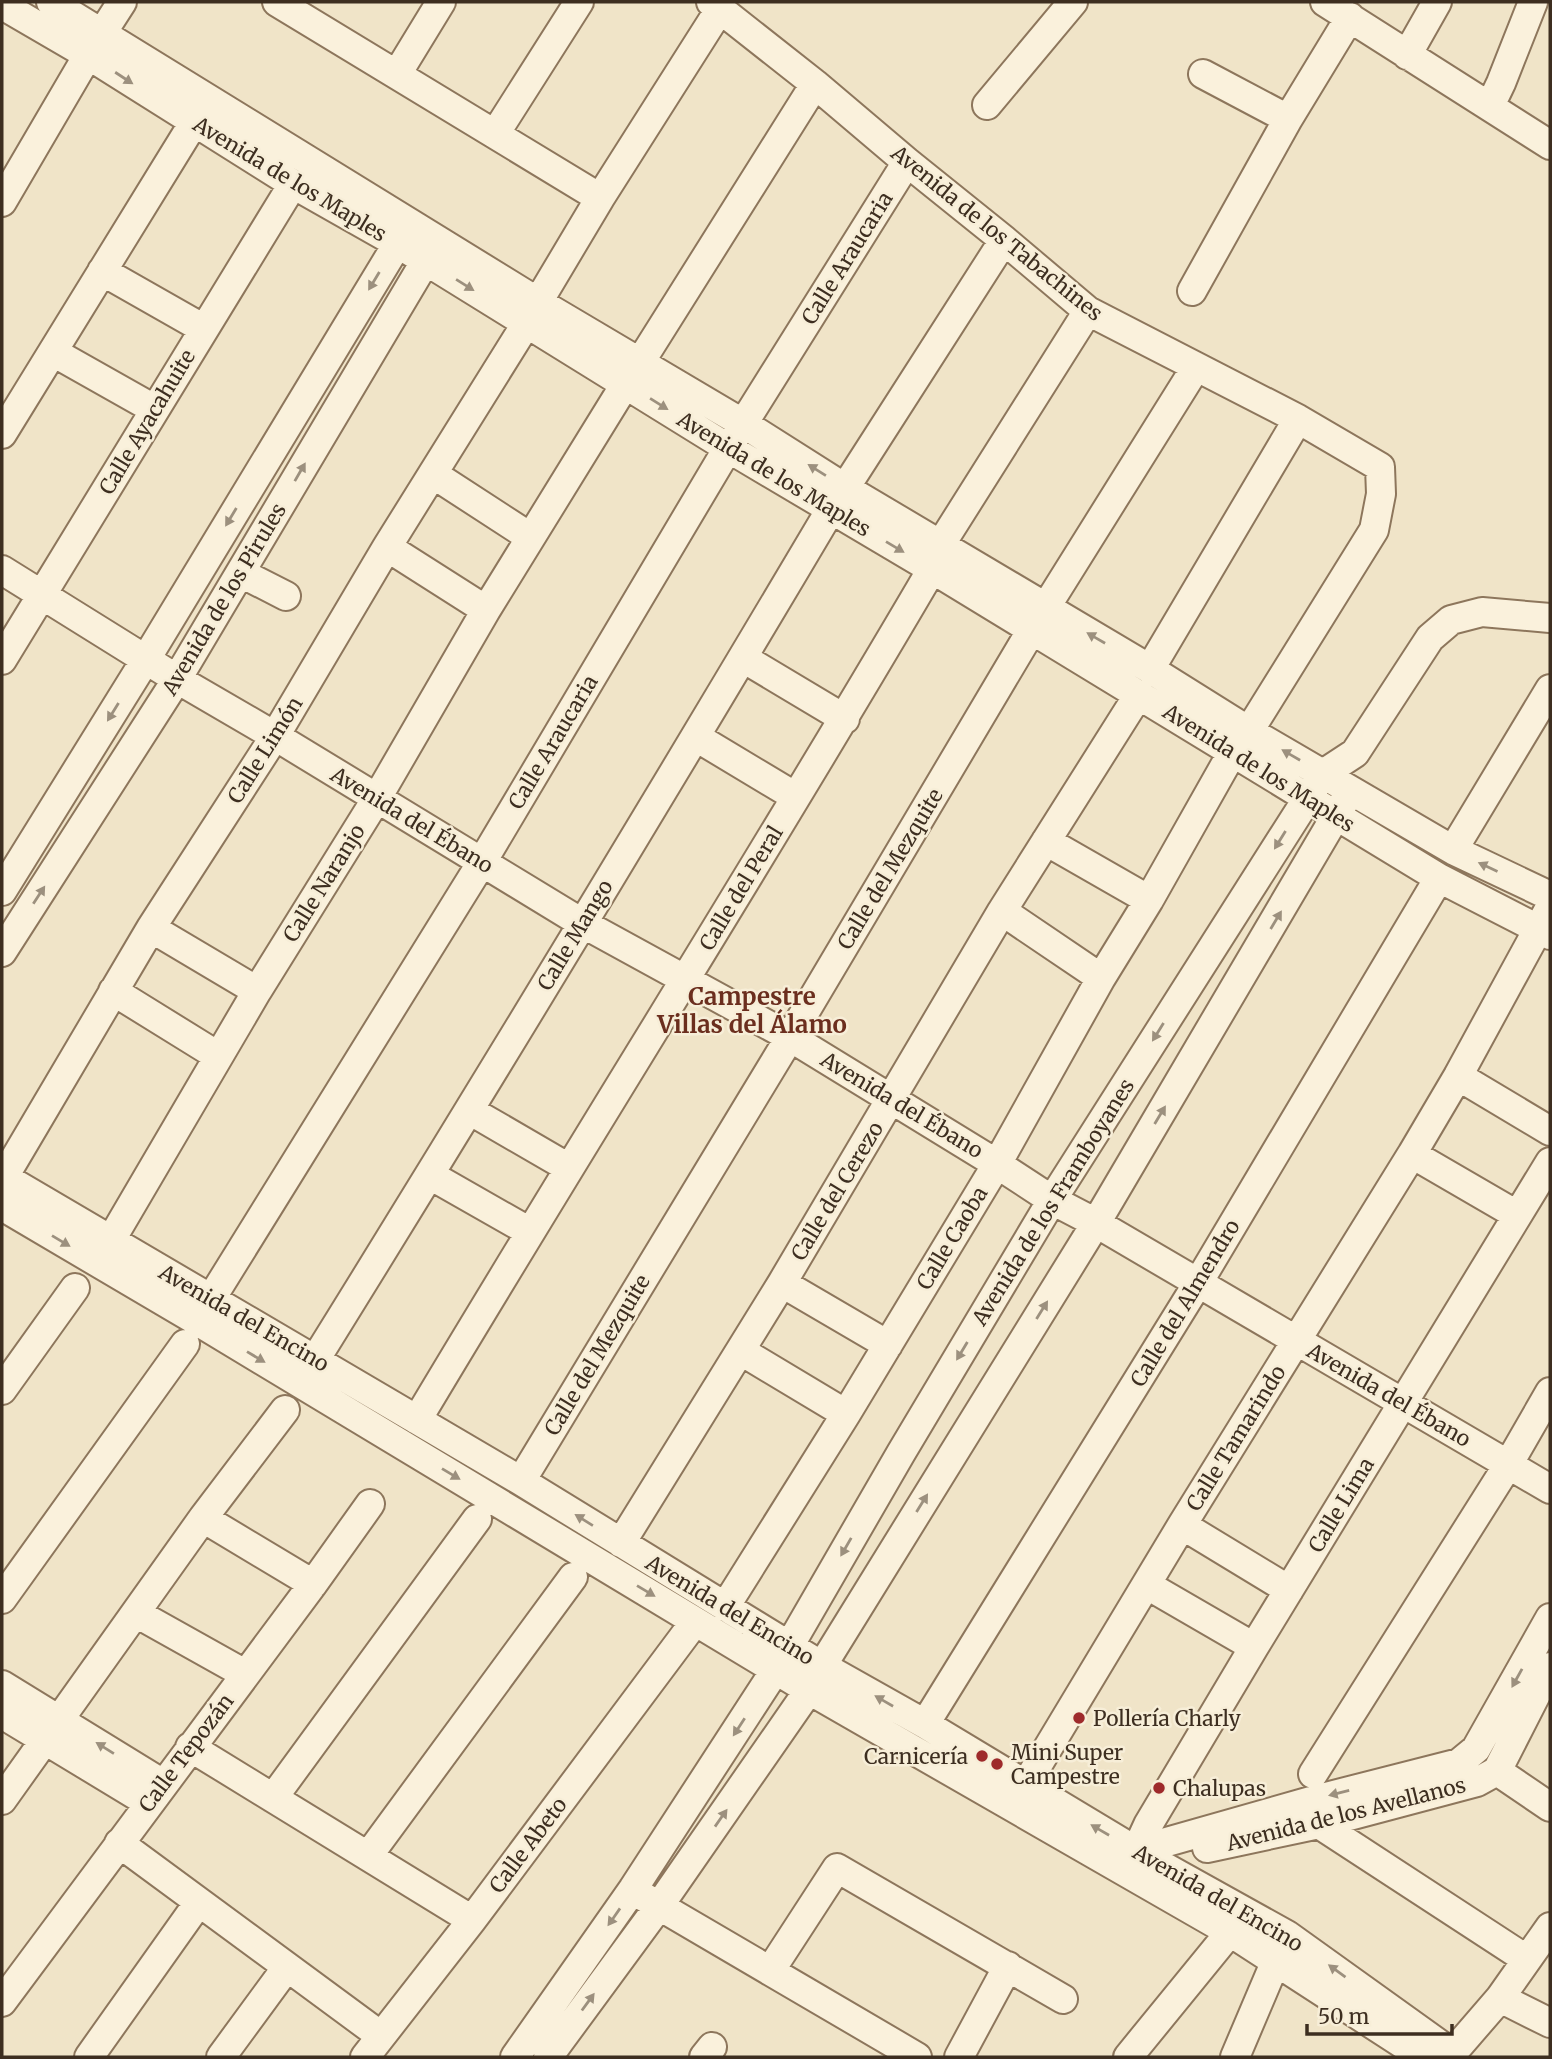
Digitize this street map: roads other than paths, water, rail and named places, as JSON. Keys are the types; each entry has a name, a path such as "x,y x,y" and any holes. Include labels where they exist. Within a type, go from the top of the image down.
{"street":[{"name":"Avenida de los Maples","path":"51,2 95,44"},
{"path":"2,202 122,2"},
{"path":"397,74 441,2"},
{"path":"495,134 579,2"},
{"path":"987,105 1073,2"},
{"path":"1325,2 1550,145"},
{"path":"1407,55 1437,2"},
{"path":"1490,106 1533,2"},
{"path":"288,5 600,198"},
{"name":"Avenida de los Tabachines","path":"716,5 1087,311 1298,419 1380,467 1381,494 1374,530 1249,731"},
{"name":"Calle Limón","path":"3,1176 151,928 275,736 716,5"},
{"name":"Avenida de los Maples","path":"2,6 95,44 532,313 1144,682 1249,731 1453,850 1550,896"},
{"path":"1192,291 1288,119 1350,17"},
{"path":"1203,74 1288,119"},
{"name":"Calle Naranjo","path":"111,1240 257,991 377,798 485,610 815,84"},
{"name":"Avenida de los Maples","path":"200,111 293,184 404,233"},
{"path":"2,435 200,111"},
{"name":"Calle Araucaria","path":"2,1600 198,1321 482,862 736,436 907,162"},
{"name":"Calle Ayacahuite","path":"2,660 293,184"},
{"name":"Avenida de los Pirules","path":"2,891 404,233"},
{"name":"Calle Mango","path":"315,1360 430,1175 838,499 1004,240"},
{"name":"Avenida de los Pirules","path":"2,952 177,679 431,250"},
{"path":"102,271 204,329"},
{"name":"Calle del Peral","path":"417,1420 845,719 937,556 1087,311"},
{"path":"52,352 154,409"},
{"name":"Calle del Mezquite","path":"521,1481 1038,620 1196,367"},
{"name":"Calle del Cerezo","path":"621,1543 741,1351 1002,911 1144,682 1298,419"},
{"path":"433,474 530,537"},
{"path":"387,547 485,610"},
{"name":"Avenida del Ébano","path":"2,570 177,679 582,923 790,1037 1052,1200 1096,1223 1550,1489"},
{"path":"241,573 286,596"},
{"name":"Avenida de los Framboyanes","path":"515,2057 633,1889 782,1657 1052,1200 1324,774 1355,753 1430,638 1451,620 1482,612 1550,618"},
{"path":"743,658 845,719"},
{"name":"Avenida de los Maples","path":"1144,682 1232,753 1337,816 1439,877 1546,923"},
{"path":"1453,850 1550,689"},
{"path":"696,737 796,797"},
{"name":"Calle Caoba","path":"725,1607 997,1164 1232,753"},
{"name":"Avenida de los Framboyanes","path":"548,2057 659,1906 816,1678 1096,1223 1337,816 1350,790 1355,753"},
{"path":"1046,841 1149,900"},
{"name":"Calle del Almendro","path":"925,1724 1198,1283 1439,877"},
{"path":"1002,911 1101,978"},
{"name":"Calle Tamarindo","path":"1026,1786 1182,1525 1412,1154 1546,923"},
{"path":"151,928 257,991"},
{"path":"113,991 218,1056"},
{"path":"1458,1076 1550,1131"},
{"path":"469,1110 569,1168"},
{"path":"1412,1154 1517,1215"},
{"name":"Calle Lima","path":"1129,1861 1254,1647 1550,1162"},
{"path":"430,1175 530,1231"},
{"name":"Avenida del Encino","path":"3,1176 111,1240 198,1321 315,1360 521,1481 725,1607 782,1657"},
{"name":"Avenida del Encino","path":"2,1206 1129,1861 1287,1935 1451,2055"},
{"path":"782,1283 888,1345"},
{"path":"2,1390 75,1287"},
{"path":"741,1351 845,1414"},
{"path":"1313,1774 1508,1465 1550,1392"},
{"path":"2,1800 203,1518 285,1410"},
{"name":"Calle Tepozán","path":"2,2002 370,1504"},
{"path":"203,1518 313,1584"},
{"path":"273,1798 477,1519"},
{"path":"1182,1525 1289,1590"},
{"path":"368,1856 573,1577"},
{"path":"1147,1585 1254,1647"},
{"path":"136,1613 245,1674"},
{"name":"Avenida de los Avellanos","path":"1129,1861 1318,1799 1459,1763 1476,1749 1550,1618"},
{"name":"Calle Abeto","path":"373,2047 688,1631"},
{"path":"1550,1667 1497,1771 1550,1807"},
{"name":"Avenida del Encino","path":"816,1678 925,1724 1026,1786 1230,1932 1423,2057"},
{"path":"2,1685 52,1729 156,1793"},
{"path":"2,1714 52,1729"},
{"path":"190,1748 471,1920"},
{"name":"Avenida de los Avellanos","path":"1129,1861 1329,1821 1477,1782 1497,1771"},
{"path":"1329,1821 1538,1943 1500,1998 1451,2055"},
{"path":"119,1843 287,1967 373,2047"},
{"path":"770,1971 837,1868 1063,1998"},
{"path":"633,1889 917,2057"},
{"path":"89,2057 199,1902"},
{"path":"1128,2057 1230,1932"},
{"path":"1235,2057 1287,1935"},
{"path":"959,2057 1008,1966"},
{"path":"221,2057 287,1967"},
{"path":"1500,1998 1550,2023"}],"place":[{"name":"Pollería Charly","path":"1079,1718"},
{"name":"Carnicería","path":"982,1756"},
{"name":"Mini Super Campestre","path":"997,1764"},
{"name":"Chalupas","path":"1159,1788"}],"district":[{"name":"Campestre Villas del Álamo","path":"752,1010"}]}
